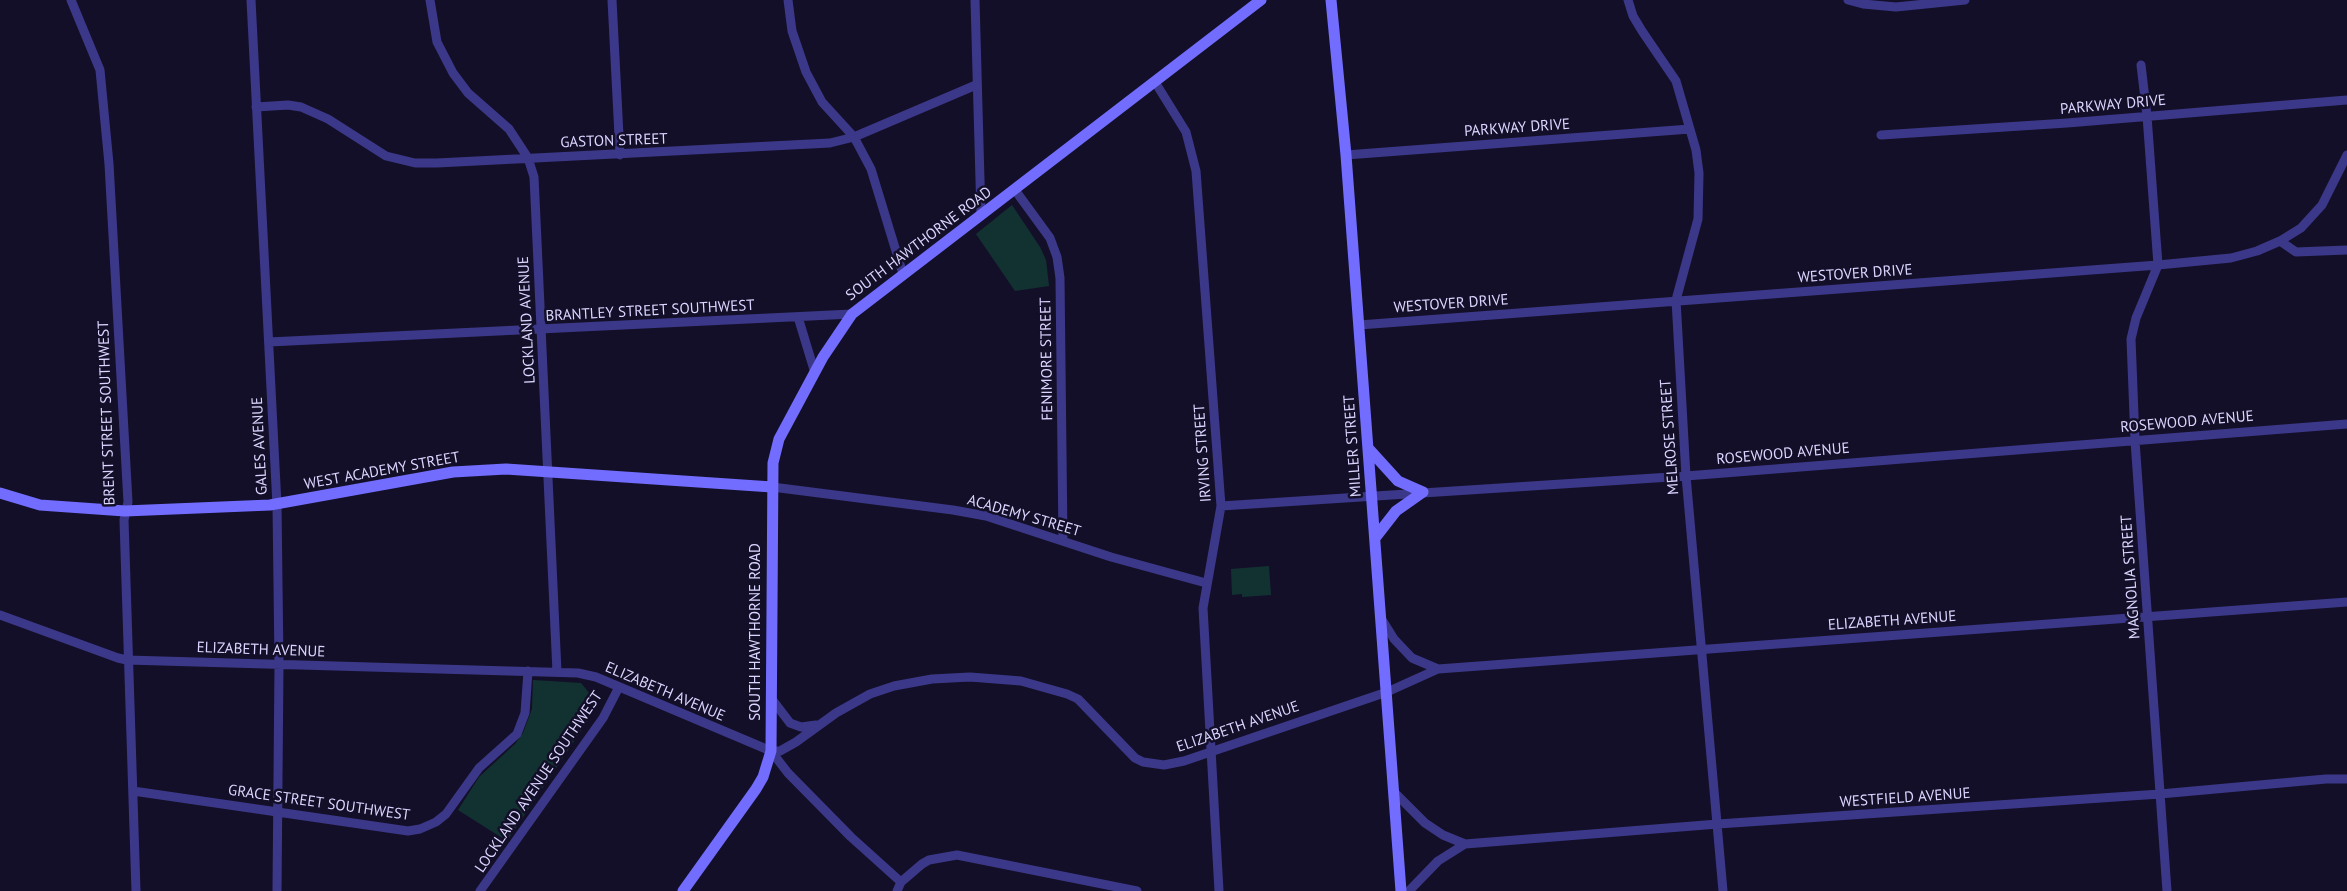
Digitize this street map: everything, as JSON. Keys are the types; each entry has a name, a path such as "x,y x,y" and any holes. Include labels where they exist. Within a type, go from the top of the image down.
{"main road":[{"name":"SOUTH HAWTHORNE ROAD","path":"683,891 756,789 763,777 771,751 773,462 779,439 815,373 852,314 1261,0"},
{"name":"MILLER STREET","path":"1331,0 1346,155 1401,891"},
{"path":"1368,448 1398,481 1423,492"},
{"name":"WEST ACADEMY STREET","path":"0,493 40,505 125,511 276,505 453,472 506,469 549,470 772,487"},
{"path":"1375,538 1396,511 1423,492"}],"street":[{"name":"BRENT STREET SOUTHWEST","path":"71,0 96,58 104,108 127,492 124,520 127,660 136,891"},
{"name":"GALES AVENUE","path":"252,0 276,505 279,664 277,891"},
{"name":"LOCKLAND AVENUE","path":"430,0 437,42 453,73 468,93 509,129 528,158 534,177 557,672"},
{"path":"612,0 620,155"},
{"path":"788,0 792,31 806,72 822,102 854,137 874,175 904,274"},
{"path":"976,0 976,85 981,216"},
{"name":"MELROSE STREET","path":"1628,0 1637,24 1676,81 1690,129 1699,173 1699,196 1693,241 1676,300 1686,476 1723,891"},
{"path":"1848,0 1862,4 1896,7 1965,0"},
{"path":"2141,65 2147,116 2158,266"},
{"name":"IRVING STREET","path":"1155,82 1186,132 1196,170 1221,506 1203,608 1219,891"},
{"name":"GASTON STREET","path":"256,107 288,105 313,111 375,150 398,160 437,163 830,143 854,137 976,85"},
{"name":"PARKWAY DRIVE","path":"1881,135 2347,100"},
{"name":"PARKWAY DRIVE","path":"1346,155 1690,129"},
{"path":"2347,155 2322,205 2301,228 2280,241 2296,252 2347,250"},
{"name":"FENIMORE STREET","path":"1015,190 1050,238 1057,257 1060,278 1063,540"},
{"name":"WESTOVER DRIVE","path":"1358,325 1676,300 2158,266 2231,258 2257,251 2280,241"},
{"name":"MAGNOLIA STREET","path":"2158,266 2136,318 2131,339 2135,440 2167,891"},
{"name":"BRANTLEY STREET SOUTHWEST","path":"269,342 852,314"},
{"path":"798,317 815,373"},
{"name":"ROSEWOOD AVENUE","path":"1221,506 1686,476 2347,424"},
{"name":"ACADEMY STREET","path":"772,487 953,510 986,516 1110,557 1206,583"},
{"name":"ELIZABETH AVENUE","path":"0,615 127,660 578,673 596,677 771,751 780,751 796,742 818,725 870,694 910,681 1000,678 1042,686 1078,700 1097,717 1126,749 1142,762 1155,765 1172,764 1387,692 1438,669 2347,602"},
{"name":"ELIZABETH AVENUE","path":"1381,618 1394,639 1412,658 1438,669"},
{"name":"GRACE STREET SOUTHWEST","path":"133,791 408,831 420,830 436,822 446,814 478,768 517,734 525,713 528,671"},
{"name":"LOCKLAND AVENUE SOUTHWEST","path":"480,891 592,733 619,687"},
{"path":"771,698 790,723 801,727 818,725"},
{"path":"771,751 788,773 851,837 901,882"},
{"name":"WESTFIELD AVENUE","path":"1394,793 1424,823 1443,835 1465,844 1718,824 2160,794 2326,779 2347,780"},
{"name":"WESTFIELD AVENUE","path":"1409,891 1438,861 1465,844"},
{"path":"897,891 901,882 929,860 957,855 1137,891"}],"green space":[{"path":"1012,205 1040,247 1046,260 1049,286 1015,291 976,234"},
{"path":"1269,566 1271,595 1242,597 1242,594 1232,595 1231,569"},
{"path":"533,680 581,683 590,694 594,707 589,719 507,841 458,810 479,777 515,744 523,733 532,709"}]}
